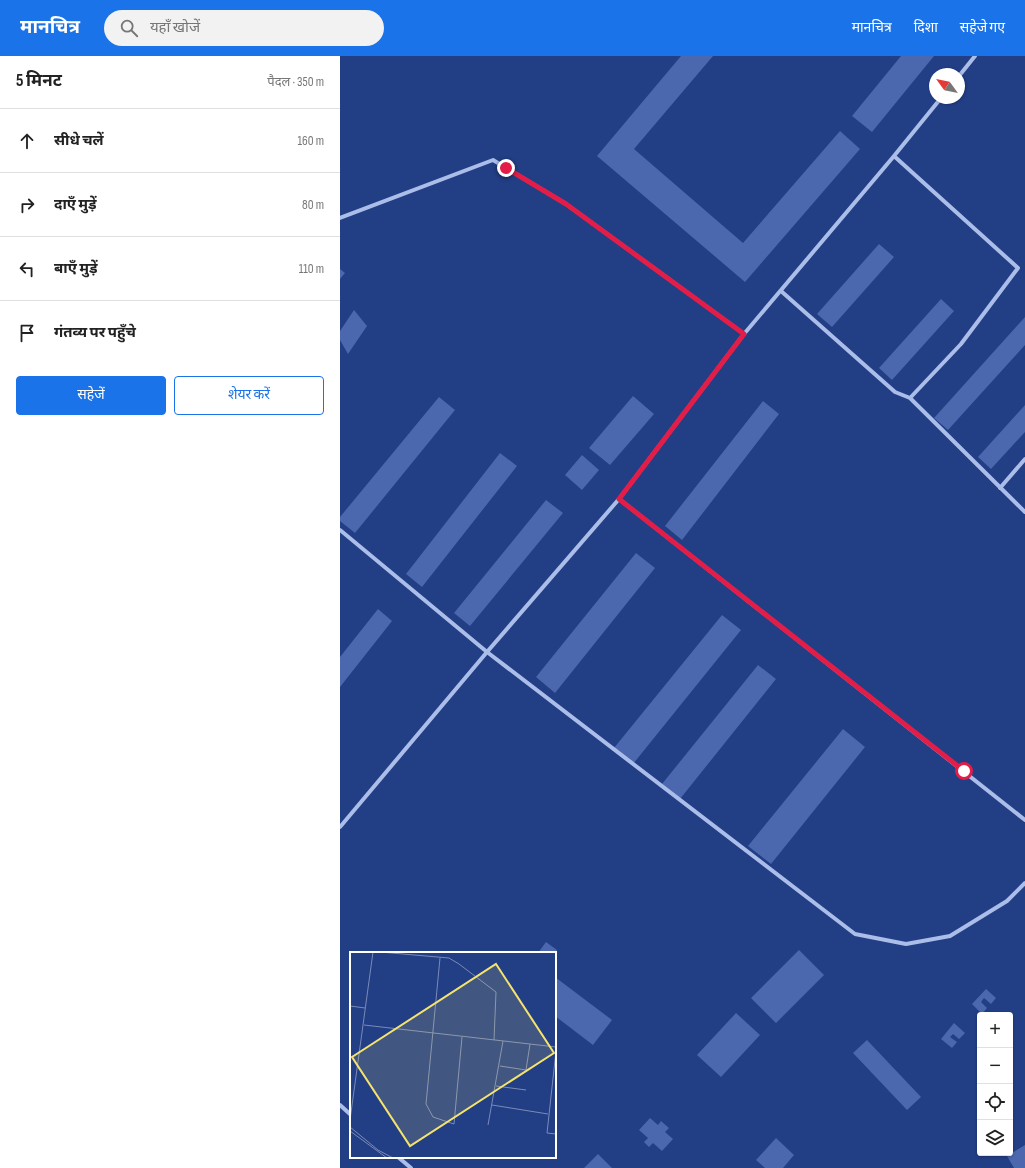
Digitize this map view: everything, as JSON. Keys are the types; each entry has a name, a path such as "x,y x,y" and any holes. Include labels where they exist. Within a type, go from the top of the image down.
{"street":[{"path":"965,68 975,56"},
{"path":"340,827 487,652 619,499 744,334 936,104"},
{"path":"894,156 1018,268 961,344 910,398"},
{"path":"340,218 493,160 566,204 744,334"},
{"path":"781,291 895,392 910,398 1025,512"},
{"path":"1000,488 1025,459"},
{"path":"619,499 1025,820"},
{"path":"340,530 487,652 855,934 906,944 950,936 1007,901 1025,883"},
{"path":"340,1106 350,1114"},
{"path":"399,1158 411,1168"}],"building":[{"path":"681,56 713,56 634,149 743,243 840,131 860,149 745,282 597,156"},
{"path":"901,56 934,56 872,132 852,116"},
{"path":"879,244 894,257 832,327 817,314"},
{"path":"340,269 345,273 340,279"},
{"path":"941,299 954,311 892,380 879,368"},
{"path":"354,310 367,326 348,354 340,340 340,331"},
{"path":"1025,317 1025,345 948,430 934,418"},
{"path":"633,396 654,414 610,465 589,448"},
{"path":"439,397 455,410 355,533 340,521 340,517"},
{"path":"763,401 779,414 682,540 665,526"},
{"path":"1025,405 1025,432 991,469 978,457"},
{"path":"500,453 517,466 422,587 406,574"},
{"path":"582,455 599,470 582,490 565,475"},
{"path":"546,500 563,513 470,626 454,613"},
{"path":"636,553 655,568 555,693 536,677"},
{"path":"378,609 392,621 340,687 340,657"},
{"path":"722,615 741,630 633,764 614,748"},
{"path":"758,665 776,679 680,799 662,784"},
{"path":"843,729 865,747 771,864 748,846"},
{"path":"546,942 557,950 556,952 539,952"},
{"path":"799,950 824,975 776,1023 751,998"},
{"path":"556,978 612,1020 593,1045 556,1017"},
{"path":"986,989 996,998 991,1004 984,998 981,1002 987,1008 984,1012 980,1012 972,1004"},
{"path":"736,1013 760,1035 721,1077 697,1055"},
{"path":"954,1023 965,1033 959,1039 953,1034 950,1037 957,1042 952,1048 941,1039"},
{"path":"867,1040 921,1097 907,1110 853,1053"},
{"path":"650,1118 658,1125 661,1121 669,1128 665,1132 673,1139 662,1151 653,1143 649,1147 644,1142 648,1138 639,1130"},
{"path":"776,1138 794,1155 783,1168 765,1168 756,1160"},
{"path":"1025,1145 1025,1168 1014,1168 1007,1156 1013,1156 1013,1152"},
{"path":"598,1154 612,1168 584,1168"}],"route":[{"path":"506,168 566,204 744,334 619,499 964,771"}]}
